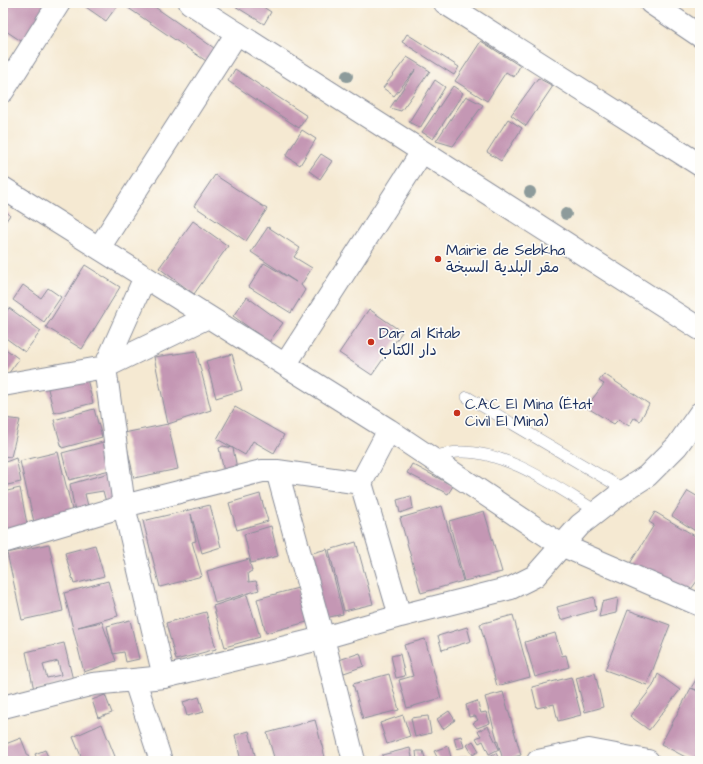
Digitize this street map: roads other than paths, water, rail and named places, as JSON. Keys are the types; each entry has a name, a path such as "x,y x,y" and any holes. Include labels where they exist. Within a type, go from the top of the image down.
{"street":[{"path":"3,91 59,3"},
{"path":"445,3 700,166"},
{"path":"651,3 700,36"},
{"path":"203,7 237,33 700,329"},
{"path":"99,248 237,33"},
{"path":"285,365 422,152"},
{"path":"3,188 389,430 561,545 700,605"},
{"path":"145,278 105,367 124,506 164,677"},
{"path":"3,385 105,367 208,317"},
{"path":"3,705 92,684 164,677 323,638 400,616 511,588 535,576 580,525 652,471 677,446 700,413"},
{"path":"389,430 361,483 400,616"},
{"path":"3,542 124,506 262,472 277,471 361,483"},
{"path":"277,471 323,638 354,761"},
{"path":"135,681 161,761"},
{"path":"538,761 589,750 648,761"}],"lane":[{"path":"467,396 625,490"},
{"path":"430,458 460,452 495,456 532,474 598,512"}],"place":[{"name":"Mairie de Sebkha مقر البلدية السبخة","path":"438,259"},
{"name":"Dar al Kitab دار الكتاب","path":"371,342"},
{"name":"C.A.C El Mina (État Civil El Mina)","path":"457,413"}]}
